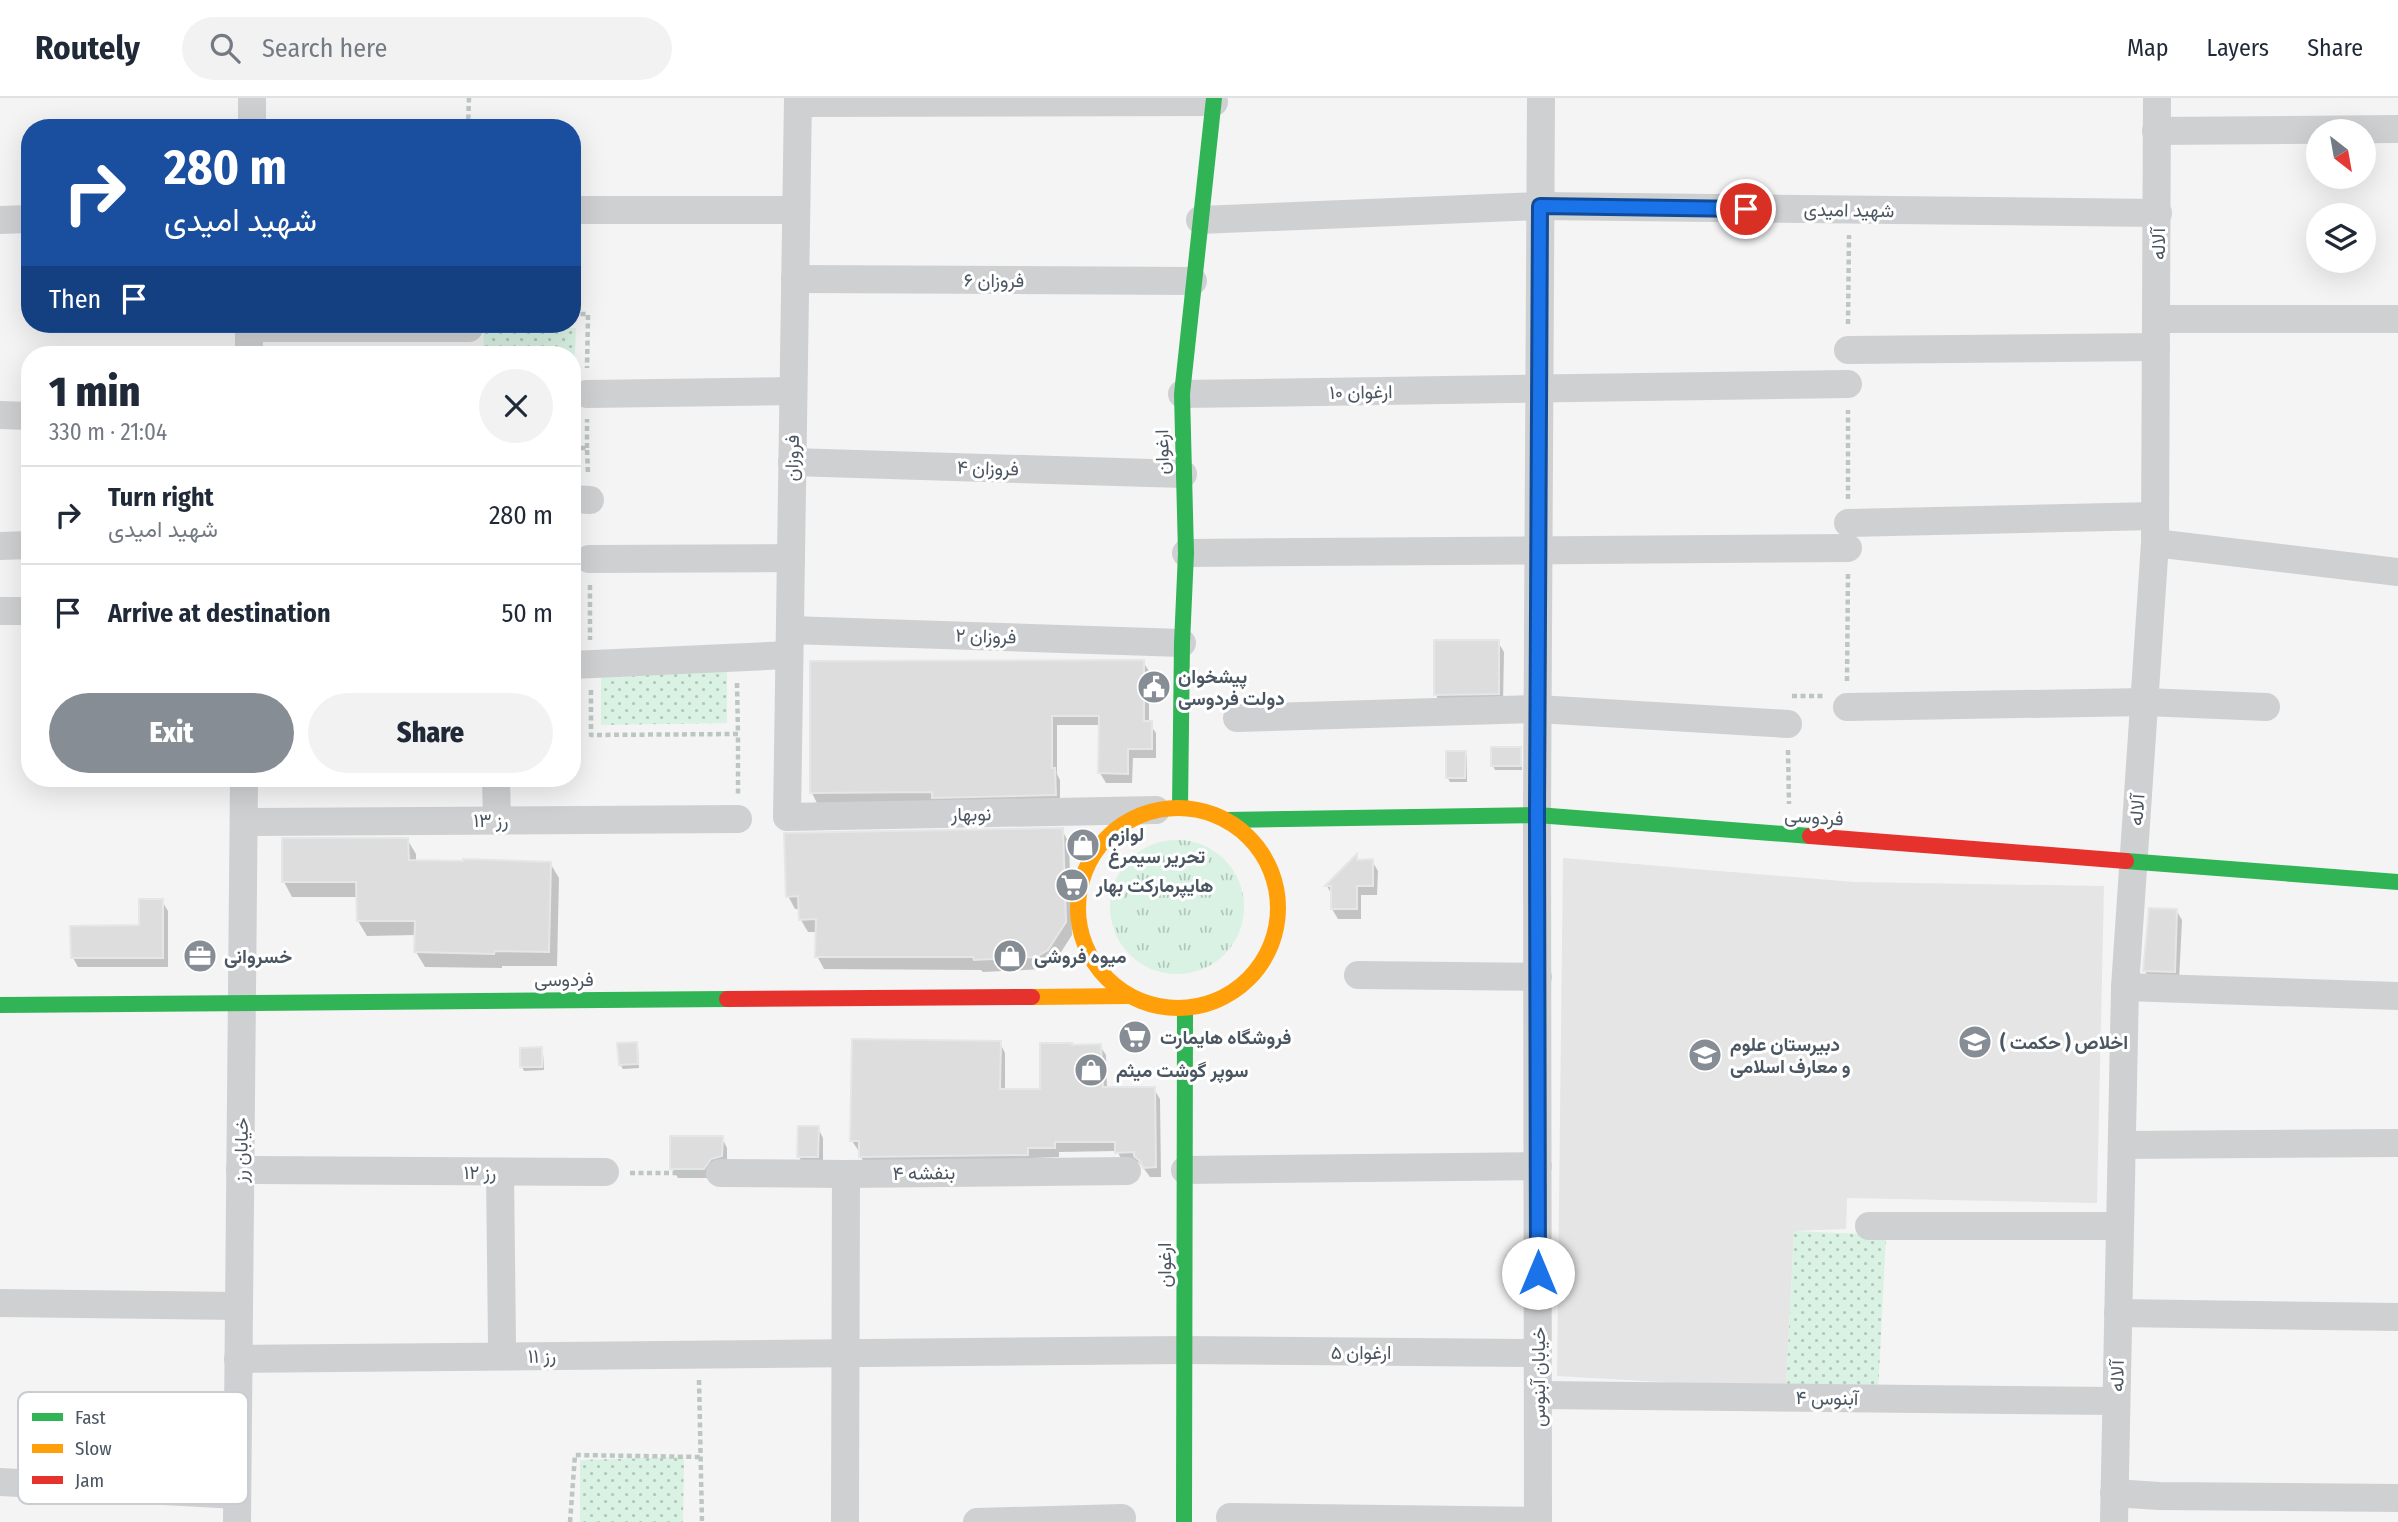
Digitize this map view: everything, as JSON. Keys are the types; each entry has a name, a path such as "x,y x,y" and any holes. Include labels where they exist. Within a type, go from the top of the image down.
{"main road":[{"name":"ارغوان","path":"1168,809 1182,643 1186,553 1182,394 1214,100"},
{"path":"1168,809 1204,811 1227,820 1250,837 1266,860 1276,887 1278,915 1272,943 1258,968 1238,988 1213,1002 1185,1008 1157,1006 1129,996 1105,978 1087,953 1078,925 1078,894 1086,865 1103,840 1127,821 1168,809"},
{"name":"فردوسی","path":"1227,820 1537,815 2398,882"},
{"name":"فردوسی","path":"0,1005 1129,996"},
{"name":"ارغوان","path":"1184,1522 1185,1008"}],"street":[{"path":"251,119 252,98"},
{"name":"خیابان آبنوس","path":"1538,1521 1537,815 1541,98"},
{"name":"آلاله","path":"2114,1522 2125,988 2155,529 2157,98"},
{"path":"798,101 1214,100"},
{"name":"فروزان","path":"787,817 798,101"},
{"path":"2156,131 2398,129"},
{"name":"شهید امیدی","path":"1200,220 1540,206 2158,213"},
{"path":"581,210 796,210"},
{"path":"0,220 21,219"},
{"name":"فروزان ۶","path":"795,279 1194,281"},
{"path":"1848,350 2398,319"},
{"path":"249,336 332,333"},
{"name":"ارغوان ۱۰","path":"1182,394 1848,384"},
{"path":"587,394 793,391"},
{"path":"0,415 21,416"},
{"name":"فروزان ۴","path":"792,462 1183,474"},
{"path":"1186,553 1539,550 1848,535 2155,529 2398,572"},
{"path":"0,545 21,545"},
{"path":"589,559 791,558"},
{"path":"0,611 21,611"},
{"name":"فروزان ۲","path":"581,665 736,657 789,643 1182,643"},
{"path":"1847,707 2145,702 2266,707"},
{"path":"1237,718 1538,709 1788,724"},
{"name":"خیابان رز","path":"238,1392 244,787"},
{"path":"496,787 497,820"},
{"name":"نوبهار","path":"787,817 1168,809"},
{"name":"رز ۱۳","path":"244,822 738,819"},
{"path":"1358,975 1538,976"},
{"path":"2125,988 2398,996"},
{"path":"2122,1145 2398,1143"},
{"path":"1185,1170 1538,1166"},
{"name":"رز ۱۲","path":"240,1170 605,1172"},
{"name":"بنفشه ۴","path":"720,1173 1127,1171"},
{"path":"500,1172 502,1343"},
{"path":"845,1522 846,1174"},
{"path":"1869,1226 2120,1226"},
{"path":"0,1303 239,1306"},
{"path":"2118,1313 2398,1317"},
{"name":"ارغوان ۵","path":"846,1353 1184,1350 1538,1353"},
{"name":"رز ۱۱","path":"238,1359 846,1353"},
{"name":"آبنوس ۴","path":"1538,1395 2116,1401"},
{"path":"0,1482 18,1484"},
{"path":"2114,1493 2159,1496 2398,1498"},
{"path":"193,1504 237,1509"},
{"path":"1230,1517 1538,1521"},
{"path":"977,1522 1122,1518"}],"path":[{"path":"468,119 469,98"},
{"path":"1848,350 1849,210"},
{"path":"1847,707 1848,384"},
{"path":"736,657 738,734"},
{"path":"605,1172 720,1173"},
{"path":"699,1355 702,1522"},
{"path":"570,1522 575,1455 700,1457"}],"shaded area":[{"name":"دبیرستان علوم و معارف اسلامی","path":"1563,858 1854,882 2104,886 2097,1203 1847,1198 1846,1229 1794,1231 1786,1389 1557,1376"}],"green space":[{"path":"484,333 576,333 575,346 483,346"},
{"path":"727,664 727,723 601,725 601,666"},
{"path":"1177,840 1203,845 1224,860 1239,881 1244,907 1239,933 1224,954 1203,969 1177,974 1151,969 1130,954 1115,933 1110,907 1115,881 1130,860 1151,845"},
{"path":"1794,1231 1886,1235 1878,1394 1786,1389"},
{"path":"684,1457 683,1522 580,1522 580,1460"}],"building":[{"path":"1434,640 1499,640 1499,694 1434,695"},
{"path":"1144,660 1144,721 1152,721 1152,749 1128,749 1128,774 1098,773 1099,716 1052,716 1052,768 1055,768 1056,795 932,798 932,792 810,793 810,661"},
{"path":"1491,747 1521,747 1521,766 1491,766"},
{"path":"1446,751 1466,751 1465,778 1446,778"},
{"path":"1063,828 1066,922 1048,950 1036,957 974,960 973,957 815,957 816,919 799,920 798,896 786,897 784,833"},
{"path":"282,838 408,838 409,860 551,862 549,952 414,952 415,921 357,921 356,882 282,882"},
{"path":"1357,854 1357,860 1373,859 1373,886 1357,886 1357,909 1331,909 1331,886 1325,886"},
{"path":"139,899 163,899 163,958 71,958 70,926 139,925"},
{"path":"2149,908 2177,909 2175,972 2143,971"},
{"path":"852,1039 1001,1041 1000,1089 1040,1089 1040,1043 1101,1044 1103,1087 1155,1087 1156,1167 1143,1168 1134,1152 1115,1153 1115,1142 1055,1142 1055,1148 1028,1148 1028,1155 859,1157 859,1141 850,1141"},
{"path":"637,1042 638,1064 619,1065 617,1043"},
{"path":"542,1047 542,1067 520,1067 520,1048"},
{"path":"798,1126 819,1126 818,1157 797,1157"},
{"path":"670,1136 723,1136 722,1156 711,1159 704,1169 670,1169"}],"traffic: fast":[{"path":"1180,808 1186,553 1182,394 1214,98"},
{"path":"1227,820 1537,815 1810,836"},
{"path":"2126,861 2398,882"},
{"path":"0,1005 727,999"},
{"path":"1184,1522 1185,1008"}],"traffic: slow":[{"path":"1178,808 1216,816 1249,837 1270,870 1278,908 1270,946 1249,979 1216,1000 1178,1008 1140,1000 1107,979 1086,946 1078,908 1086,870 1107,837 1140,816 1178,808"},
{"path":"1032,997 1129,996"}],"traffic: jam":[{"path":"1810,836 2126,861"},
{"path":"727,999 1032,997"}],"place":[{"name":"پیشخوان دولت فردوسی","path":"1154,687"},
{"name":"لوازم تحریر سیمرغ","path":"1083,845"},
{"name":"هایپرمارکت بهار","path":"1072,885"},
{"name":"خسروانی","path":"200,956"},
{"name":"میوه فروشی","path":"1010,956"},
{"name":"فروشگاه هایمارت","path":"1135,1037"},
{"name":"اخلاص ( حکمت )","path":"1975,1042"},
{"name":"دبیرستان علوم و معارف اسلامی","path":"1705,1055"},
{"name":"سوپر گوشت میثم","path":"1091,1070"}],"route":[{"path":"1538,1273 1540,206 1746,209"}]}
